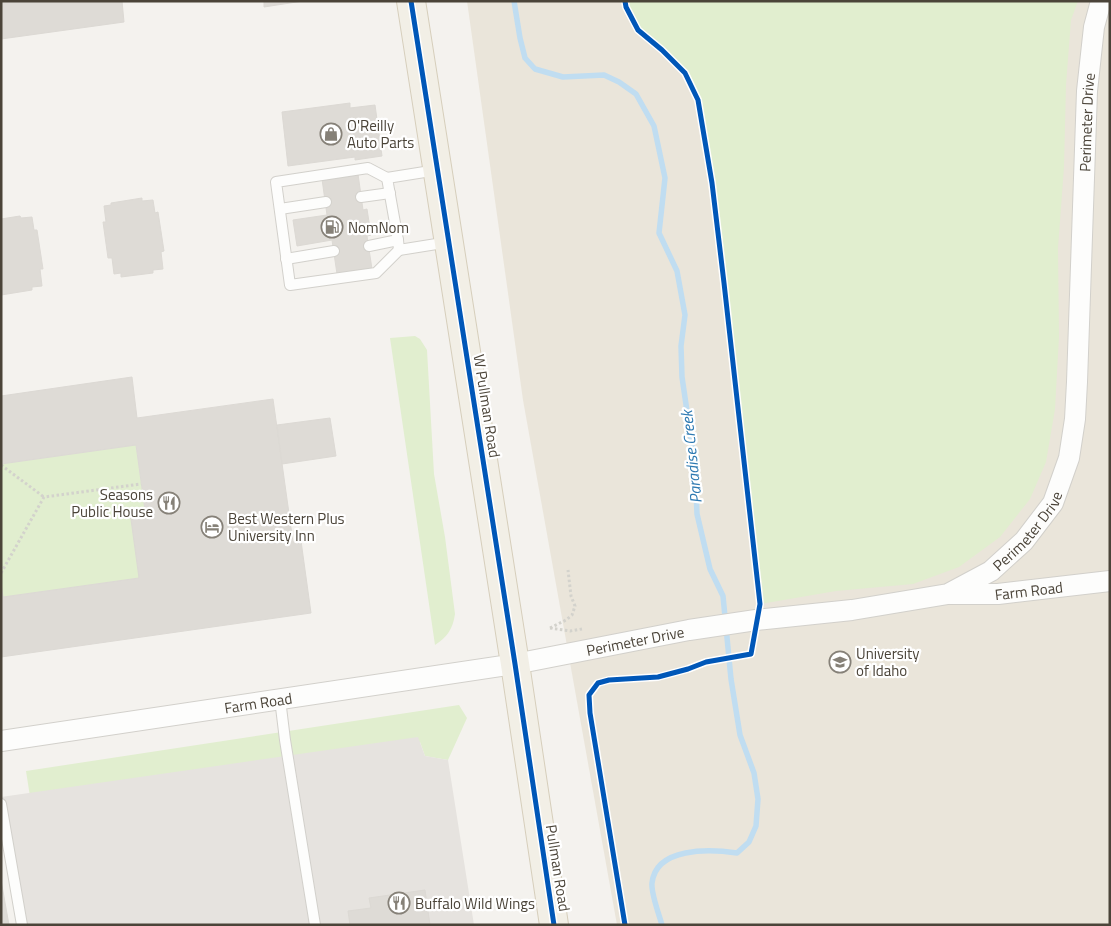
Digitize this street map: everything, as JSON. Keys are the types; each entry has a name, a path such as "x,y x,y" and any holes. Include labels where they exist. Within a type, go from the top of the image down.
{"main road":[{"name":"W Pullman Road","path":"411,1 538,814"},
{"name":"Pullman Road","path":"538,814 554,925"}],"street":[{"name":"Perimeter Drive","path":"515,664 689,630 756,620 852,610 948,594 991,571 1024,541 1053,503 1069,458 1077,382 1087,91 1094,27 1101,1"},
{"name":"Farm Road","path":"948,594 998,594 1110,581"},
{"name":"Farm Road","path":"1,741 515,664"}],"lane":[{"path":"387,178 398,245 376,273 290,285 276,182 368,168 387,178 438,170"},
{"path":"361,197 390,192"},
{"path":"280,209 326,202"},
{"path":"369,246 448,242"},
{"path":"286,259 334,251"},
{"path":"280,699 315,925"},
{"path":"1,804 22,925"}],"path":[{"path":"1,465 44,498 141,484"},
{"path":"1,573 44,498"},
{"path":"550,628 572,615 575,606 571,596 568,570"}],"shaded area":[{"name":"University of Idaho","path":"467,1 1110,1 1110,925 617,925 523,400"},
{"path":"418,737 425,756 448,760 474,925 22,925 1,797"}],"green space":[{"path":"625,1 1078,1 1071,20 1066,85 1064,167 1058,248 1059,337 1055,409 1046,462 1030,499 1000,537 959,567 913,584 836,591 760,604 712,183 698,100 685,73 638,30 626,7"},
{"path":"415,336 420,339 427,350 434,474 445,537 455,614 449,632 435,645 390,338"},
{"path":"136,445 145,510 139,578 3,597 1,584 1,464"},
{"path":"459,705 467,718 448,760 425,756 420,742 31,803 26,771"}],"building":[{"path":"1,1 122,1 124,22 1,39"},
{"path":"264,1 303,1 264,7"},
{"name":"O'Reilly Auto Parts","path":"350,103 350,108 375,105 382,156 355,160 355,157 288,166 282,112"},
{"name":"NomNom","path":"358,174 363,210 367,209 371,235 367,236 372,269 337,274 332,240 297,246 293,220 327,215 322,179"},
{"path":"142,198 142,201 153,200 155,213 158,212 164,251 161,252 163,269 153,270 153,273 121,277 121,273 114,274 112,258 108,258 103,222 106,222 104,206"},
{"path":"20,216 21,218 32,217 34,230 37,230 43,269 40,269 42,286 32,287 32,290 1,295 1,219"},
{"name":"Best Western Plus University Inn","path":"132,377 137,418 273,399 293,542 301,541 311,613 1,657 1,584 3,597 139,578 130,512 145,510 136,445 1,464 1,396"},
{"path":"330,418 336,456 282,464 277,425"},
{"path":"1,880 9,925 1,925"},
{"name":"Buffalo Wild Wings","path":"425,890 430,925 350,925 348,911 371,908 369,898"}],"waterway":[{"name":"Paradise Creek","path":"514,1 525,58 535,69 563,77 604,75 619,82 636,94 654,126 665,178 659,233 677,271 685,315 681,346 682,377 695,466 697,514 710,569 723,596 731,679 740,735 754,773 758,799 756,826 749,842 737,853 712,851 686,853 673,857 663,863 656,871 652,888 662,925"}],"cycle path":[{"path":"411,1 554,925"},
{"path":"625,1 626,7 638,30 685,73 698,100 712,183 760,604 751,654 706,662 658,677 609,680 598,683 589,695 590,713 625,925"}],"place":[{"name":"O'Reilly Auto Parts","path":"331,134"},
{"name":"NomNom","path":"332,227"},
{"name":"Seasons Public House","path":"169,503"},
{"name":"Best Western Plus University Inn","path":"212,527"},
{"name":"University of Idaho","path":"840,662"},
{"name":"Buffalo Wild Wings","path":"399,903"}]}
